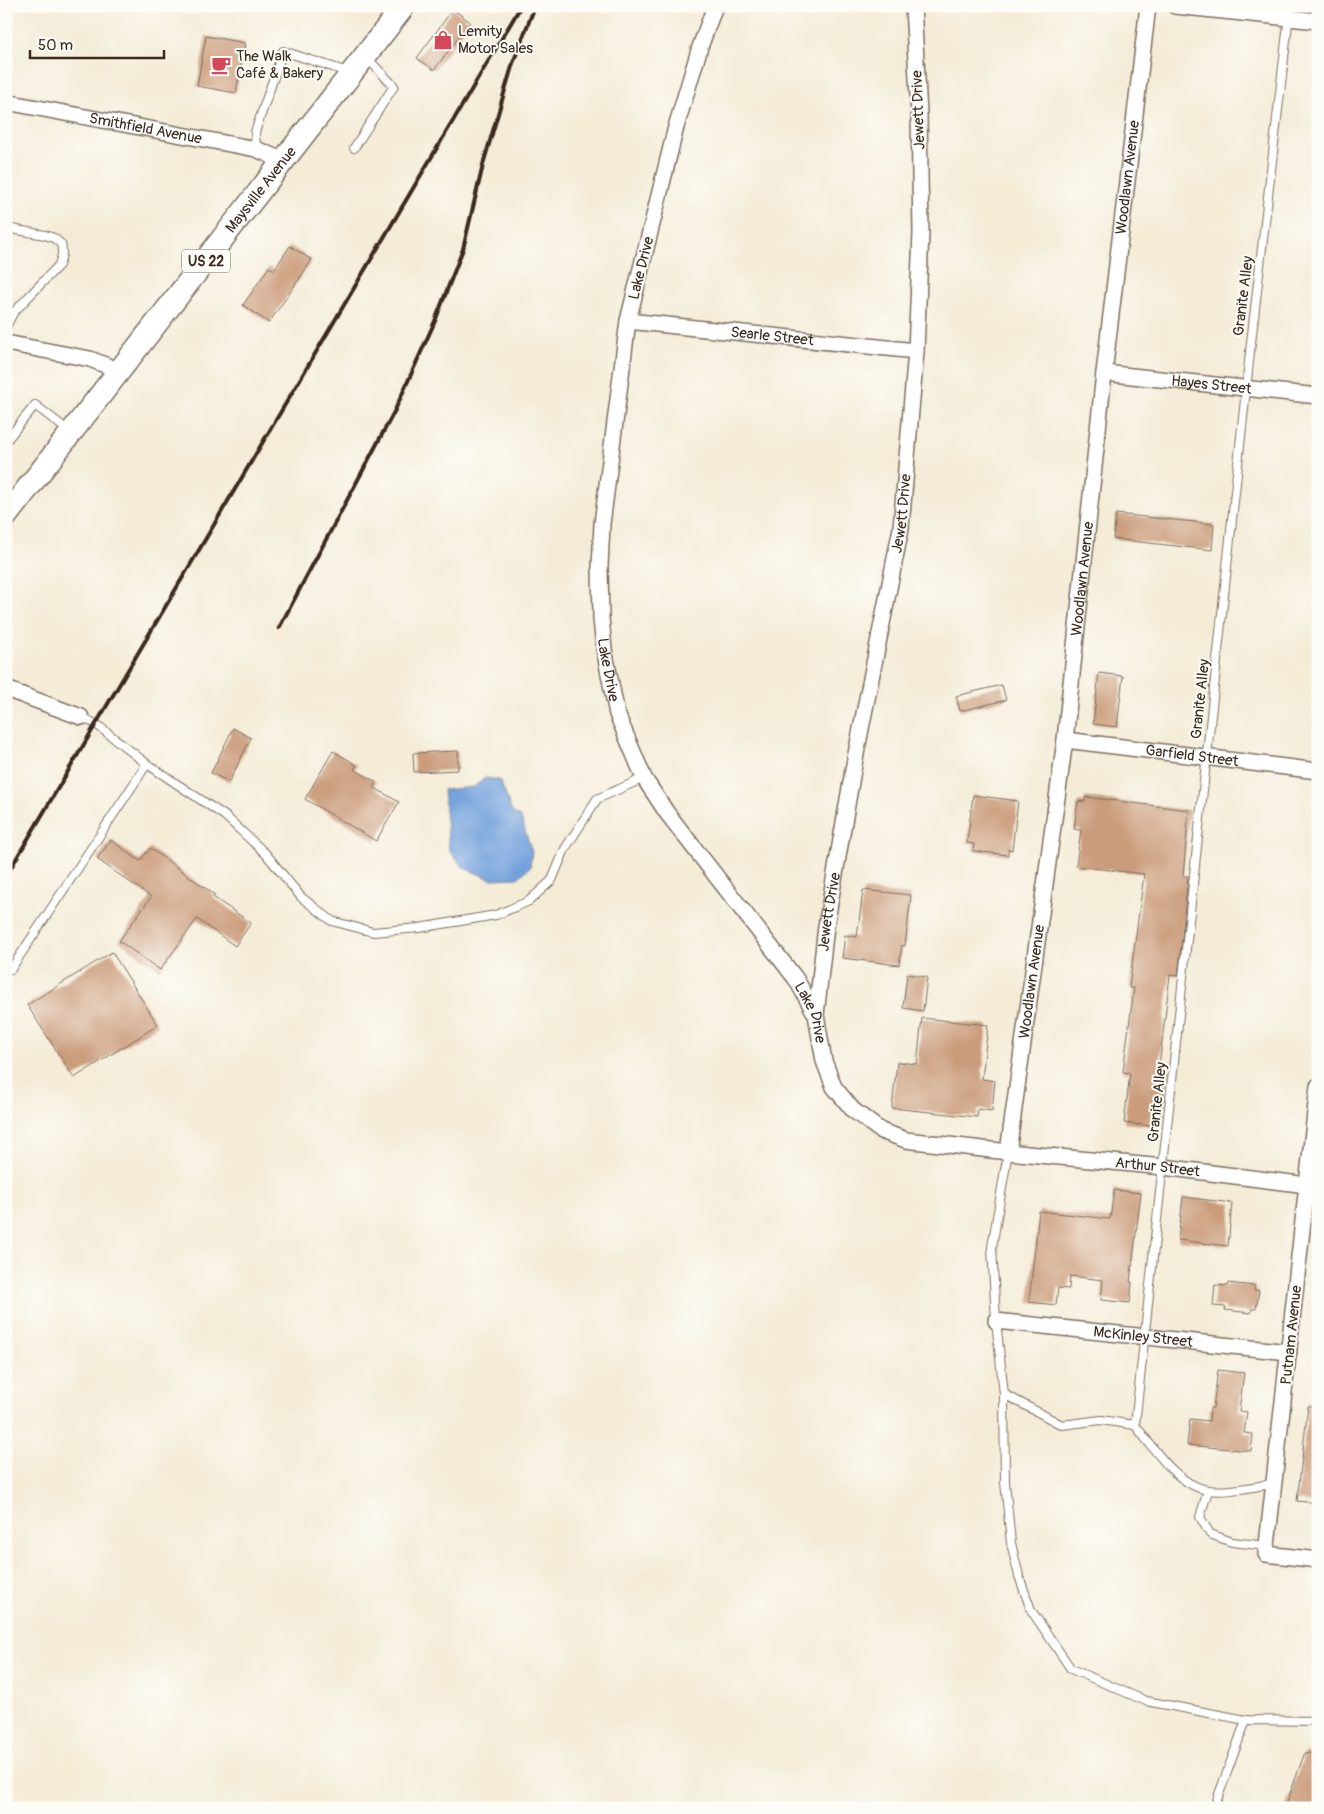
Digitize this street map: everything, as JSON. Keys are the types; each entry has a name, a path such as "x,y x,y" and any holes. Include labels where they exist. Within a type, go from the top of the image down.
{"main road":[{"name":"Maysville Avenue","path":"6,516 404,6"}],"street":[{"name":"Lake Drive","path":"715,6 700,47 676,127 628,321 602,524 600,567 604,649 617,714 644,778 667,813 791,972 816,1015 824,1061 834,1087 853,1110 881,1131 906,1140 1008,1152"},
{"name":"Jewett Drive","path":"816,1015 826,926 855,759 901,528 916,351 921,233 919,114 913,6"},
{"name":"Woodlawn Avenue","path":"1008,1152 1065,740 1104,373 1148,6"},
{"path":"1175,6 1290,12 1318,21"},
{"name":"Smithfield Avenue","path":"6,102 256,148 284,161"},
{"name":"Searle Street","path":"628,321 916,351"},
{"path":"6,343 90,358 120,371"},
{"name":"Hayes Street","path":"1104,373 1318,396"},
{"path":"6,689 81,717"},
{"name":"Garfield Street","path":"1065,740 1318,771"},
{"name":"Putnam Avenue","path":"1267,1550 1289,1352 1313,1187 1318,1086"},
{"name":"Arthur Street","path":"1008,1152 1163,1167 1313,1187"},
{"name":"McKinley Street","path":"996,1320 1289,1352"},
{"path":"1267,1550 1318,1560"}],"lane":[{"name":"Granite Alley","path":"1134,1425 1290,12"},
{"path":"256,148 255,132 283,51 359,65 394,86 354,148"},
{"path":"6,228 54,238 61,244 62,256 59,265 22,302 13,313 6,327"},
{"path":"6,441 35,406 71,434"},
{"path":"81,717 96,724 147,764 225,816 266,854 301,897 332,921 373,932 419,928 496,915 529,901 552,880 565,849 596,798 644,778"},
{"path":"11,969 147,764"},
{"path":"1008,1152 992,1247 996,1320 1004,1394 1005,1482 1011,1543 1019,1576 1031,1610 1071,1670 1146,1701 1246,1720 1318,1721"},
{"path":"1004,1394 1062,1425 1101,1420 1134,1425 1167,1464 1184,1480 1208,1490 1236,1489 1274,1484"},
{"path":"1208,1490 1200,1518 1210,1534 1232,1542 1267,1550"},
{"path":"1214,1808 1246,1720"}],"water":[{"path":"485,778 500,780 512,812 521,818 532,852 530,867 518,878 491,879 464,868 449,850 443,790 474,787"}],"building":[{"name":"Lemity Motor Sales","path":"453,9 470,22 434,70 417,58"},
{"name":"The Walk Café & Bakery","path":"206,36 245,43 236,93 197,86"},
{"path":"290,246 312,260 269,323 243,305 269,267 274,270"},
{"path":"1116,514 1214,524 1212,550 1113,539"},
{"path":"1099,673 1123,676 1117,727 1093,724"},
{"path":"1002,685 1006,700 960,711 956,696"},
{"path":"233,728 251,738 229,782 211,773"},
{"path":"333,751 357,765 354,769 376,782 373,787 399,802 376,841 305,799"},
{"path":"458,751 458,770 414,772 413,753"},
{"path":"973,795 1018,801 1012,850 1008,849 1008,855 973,851 974,844 967,843"},
{"path":"1085,797 1189,810 1183,876 1188,876 1178,976 1170,975 1158,1075 1166,1076 1160,1123 1151,1122 1151,1126 1124,1123 1130,1073 1123,1072 1134,988 1129,988 1144,874 1076,866 1081,830 1074,829 1078,801 1085,802"},
{"path":"111,840 140,861 150,848 215,895 213,897 251,923 235,946 197,919 160,970 119,941 151,897 97,859"},
{"path":"863,890 911,895 905,946 902,945 899,965 842,958 845,935 857,937"},
{"path":"112,952 158,1025 74,1078 27,1005"},
{"path":"907,974 927,977 923,1011 903,1008"},
{"path":"922,1018 988,1025 982,1079 995,1081 992,1111 978,1109 977,1117 892,1108 897,1062 917,1064"},
{"path":"1114,1190 1141,1193 1130,1282 1132,1282 1130,1303 1101,1300 1103,1280 1070,1276 1069,1289 1058,1288 1056,1305 1029,1302 1039,1211 1110,1219"},
{"path":"1183,1197 1232,1203 1228,1246 1178,1240"},
{"path":"1228,1283 1255,1286 1254,1290 1259,1291 1256,1309 1252,1309 1251,1313 1225,1310 1226,1307 1213,1306 1215,1285 1227,1286"},
{"path":"1218,1370 1244,1373 1239,1411 1247,1412 1244,1433 1253,1434 1251,1451 1187,1445 1190,1419 1209,1421 1210,1408 1213,1408"},
{"path":"1308,1406 1318,1407 1318,1503 1297,1501"},
{"path":"1305,1752 1318,1756 1318,1808 1285,1808"}],"railway":[{"path":"6,876 521,6"},
{"path":"279,628 395,410 435,321 463,249 484,161 513,63 535,6"}],"place":[{"name":"Lemity Motor Sales","path":"443,40"},
{"name":"The Walk Café & Bakery","path":"221,65"}]}
